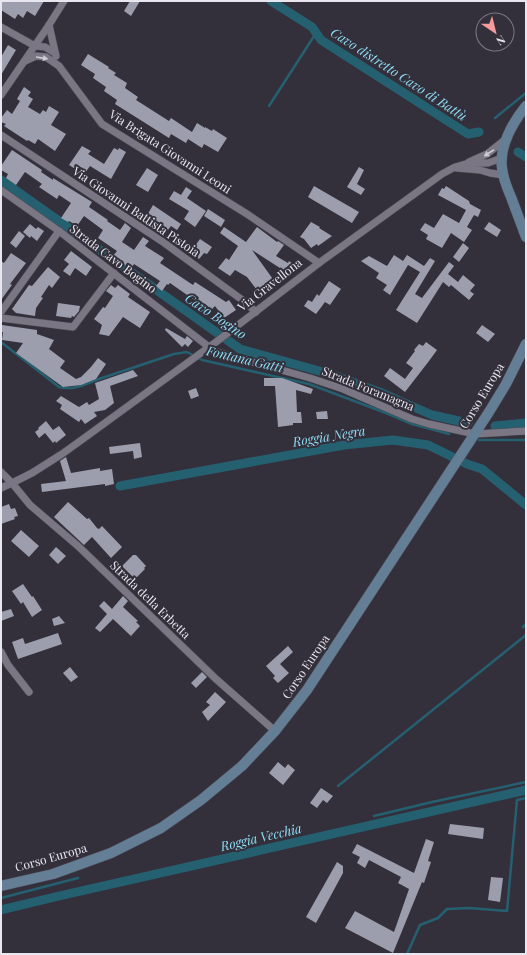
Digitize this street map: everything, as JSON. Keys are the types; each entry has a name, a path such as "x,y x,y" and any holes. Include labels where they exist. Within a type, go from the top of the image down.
{"main road":[{"name":"Via Gravellona","path":"526,106 517,118 506,139 502,158 502,168 507,185 526,237"},
{"name":"Corso Europa","path":"1,886 53,874 111,853 161,828 201,800 242,766 275,732 307,690 490,412 526,344"}],"street":[{"path":"1,95 64,1"},
{"path":"49,25 59,66"},
{"path":"1,27 35,46 45,47 55,53"},
{"path":"25,61 36,56 46,57 59,66"},
{"name":"Via Brigata Giovanni Leoni","path":"59,66 102,124 247,214 319,263"},
{"name":"Via Giovanni Battista Pistoia","path":"1,135 162,242 245,302 256,312"},
{"name":"Via Gravellona","path":"1,488 32,473 62,454 226,335 319,263 442,174 487,154 506,139"},
{"name":"Via Gravellona","path":"469,163 488,163 502,158"},
{"path":"455,167 504,175"},
{"name":"Strada Cavo Bogino","path":"1,190 114,273 209,347"},
{"path":"1,312 58,232"},
{"path":"1,318 73,327 114,273"},
{"name":"Strada Foramagna","path":"209,347 217,352 310,378 343,389 412,419 429,424 475,434 526,432"},
{"name":"Strada della Erbetta","path":"1,472 30,505 78,546 216,679 275,732"},
{"path":"1,652 8,665 29,692"}],"building":[{"path":"1,1 44,1 35,16 27,11 23,18 18,14 15,19 1,10"},
{"path":"130,1 140,1 131,16 124,11"},
{"path":"8,45 16,50 1,75 1,57"},
{"path":"88,54 109,67 108,68 116,73 114,75 127,83 125,88 138,97 136,100 169,121 171,118 192,132 197,123 212,131 213,129 227,138 218,152 204,144 202,148 188,139 186,143 171,134 169,138 115,104 117,100 104,91 106,87 93,78 95,74 81,65"},
{"path":"24,87 31,92 28,96 33,99 28,107 40,114 43,110 46,112 49,106 59,112 51,125 66,134 55,151 38,139 35,144 28,140 27,141 4,126 6,124 1,122 1,118 7,110 12,114 20,101 17,99"},
{"path":"82,146 91,151 88,154 104,164 114,148 118,150 119,148 126,152 111,179 90,166 85,173 80,170 80,172 69,165"},
{"path":"12,150 42,170 41,172 53,180 53,178 92,202 89,207 120,230 125,223 131,228 122,242 134,250 143,237 149,241 145,246 164,258 160,263 193,285 195,282 226,302 229,300 236,310 224,318 215,306 212,309 201,302 200,304 170,283 168,285 167,284 162,291 156,286 160,281 134,264 131,269 113,256 117,251 98,238 103,230 84,216 77,226 61,218 71,203 59,195 57,199 39,187 42,184 25,172 16,185 6,178 8,174 1,170 1,166"},
{"path":"359,167 364,170 357,184 365,189 361,195 347,187"},
{"path":"147,168 158,175 148,192 136,185"},
{"path":"314,186 359,212 352,223 308,197"},
{"path":"446,186 469,201 470,204 481,210 478,217 474,215 467,227 472,230 464,242 451,233 442,248 426,239 428,235 420,230 425,223 434,228 443,214 459,223 466,210 438,195 442,188 444,189"},
{"path":"186,187 192,191 187,198 206,211 195,227 184,219 189,211 169,199 174,191 181,195"},
{"path":"153,205 181,224 177,230 171,226 167,231 146,217"},
{"path":"208,209 225,220 221,227 204,216"},
{"path":"311,222 332,236 318,246 317,244 311,248 304,239 300,237"},
{"path":"489,222 501,230 497,237 484,229"},
{"path":"30,224 36,229 38,227 44,231 37,241 31,236 30,238 23,232"},
{"path":"224,227 246,242 257,227 277,242 278,241 284,245 276,256 288,263 289,261 298,268 291,274 252,250 275,282 260,294 247,277 235,270 230,276 218,268 226,258 229,260 238,246 220,233"},
{"path":"19,231 25,236 16,248 10,243"},
{"path":"200,239 212,247 207,254 204,253 199,259 190,253"},
{"path":"463,243 469,248 459,262 453,257"},
{"path":"71,251 92,267 86,276 75,268 70,276 63,271 69,264 64,260"},
{"path":"11,253 26,263 10,284 12,285 1,300 1,261 4,263"},
{"path":"394,255 403,261 407,255 424,266 430,258 435,261 415,294 422,298 449,262 454,266 448,274 458,282 463,275 475,285 470,291 474,294 469,300 451,285 449,287 443,282 417,323 396,310 420,272 408,265 390,295 383,290 387,285 376,278 379,273 361,261 369,256 387,266"},
{"path":"48,267 60,277 52,288 49,285 41,297 43,298 36,308 35,316 16,313 12,309 29,285 32,286"},
{"path":"329,281 341,289 330,305 325,302 316,314 304,306 308,300 312,302 317,294 319,296"},
{"path":"111,285 115,288 118,285 130,294 128,297 150,312 140,328 123,317 109,336 99,334 102,325 94,319 103,307 105,308 113,296 106,291"},
{"path":"58,303 80,306 79,311 74,317 72,316 71,318 56,316"},
{"path":"2,325 37,330 37,334 54,340 49,349 65,361 60,368 76,379 81,377 98,358 106,364 96,379 81,385 63,387 16,353 23,343 2,340"},
{"path":"482,325 495,334 488,342 476,333"},
{"path":"166,328 185,339 187,336 193,341 188,347 185,344 182,347 165,330"},
{"path":"426,342 437,350 405,392 384,376 390,368 405,379 413,368 406,363 419,344 423,346"},
{"path":"133,370 138,376 110,386 114,403 105,410 94,412 97,416 85,424 81,419 79,422 60,409 62,405 56,401 61,396 79,407 87,402 89,405 99,399 95,383"},
{"path":"264,378 282,378 313,389 311,394 296,390 297,412 301,412 302,423 293,423 293,425 278,427 275,386 264,386"},
{"path":"196,388 199,396 191,399 188,391"},
{"path":"327,411 328,419 317,419 316,412"},
{"path":"46,421 53,430 59,426 66,435 56,443 55,441 53,443 45,433 39,438 35,432"},
{"path":"140,443 142,457 134,459 133,451 110,454 109,447"},
{"path":"66,457 71,473 100,468 100,471 112,469 114,484 42,492 41,484 66,481 60,461"},
{"path":"68,502 87,519 89,518 97,528 99,529 102,526 122,547 111,558 92,537 84,545 54,517"},
{"path":"9,504 11,509 15,508 18,516 14,517 15,519 1,524 1,507"},
{"path":"21,530 39,546 29,557 11,541"},
{"path":"56,547 66,556 58,564 49,555"},
{"path":"133,555 136,555 146,566 135,579 122,566"},
{"path":"23,584 42,610 32,617 23,602 21,604 12,591"},
{"path":"123,596 128,601 123,607 138,621 136,622 140,626 131,636 113,619 100,632 95,628 107,614 99,606 104,601 112,609"},
{"path":"11,609 14,616 1,621 1,612"},
{"path":"59,616 65,623 54,626 52,619"},
{"path":"58,633 62,644 18,659 12,642 23,638 25,644"},
{"path":"288,646 293,652 280,664 289,673 278,683 273,678 275,676 266,666"},
{"path":"70,667 78,677 71,682 63,673"},
{"path":"202,672 207,677 196,688 191,683"},
{"path":"215,692 226,702 208,721 202,712 210,705 206,702"},
{"path":"278,762 285,768 288,764 295,770 283,785 269,773"},
{"path":"321,788 333,796 327,803 323,800 317,808 310,803"},
{"path":"450,824 484,828 483,839 448,834"},
{"path":"426,839 434,842 428,861 431,862 424,883 422,882 393,953 345,928 355,911 394,932 409,889 398,883 401,877 369,860 365,868 357,863 360,857 352,853 357,844 414,873"},
{"path":"337,862 343,866 343,873 316,923 306,917"},
{"path":"491,877 503,878 500,902 488,900"}],"waterway":[{"name":"Cavo distretto Cavo di Battù","path":"271,1 312,27 321,40 468,134 479,132"},
{"path":"269,106 316,33"},
{"name":"Cavo distretto Cavo di Battù","path":"495,118 526,93"},
{"name":"Cavo distretto Cavo di Battù","path":"518,152 526,157"},
{"name":"Cavo Bogino","path":"1,180 240,349 330,374 382,393 432,415 468,423"},
{"name":"Fontana Gatti","path":"1,342 59,387 72,388 81,386 174,354 187,352 202,360 309,384 412,424 449,434"},
{"name":"Cavo Bogino","path":"495,426 526,423"},
{"name":"Roggia Negra","path":"120,486 344,445 393,440 428,445 467,464 482,469 526,505"},
{"name":"Fontana Gatti","path":"479,440 526,440"},
{"name":"Fontana Gatti","path":"523,627 526,624"},
{"path":"338,786 526,635"},
{"path":"374,816 526,782"},
{"name":"Roggia Vecchia","path":"1,910 526,790"},
{"name":"Cavo distretto Cavo di Battù","path":"407,954 420,925 438,918 447,909 469,908 507,911 517,800 526,798"},
{"path":"1,898 78,878"}]}
